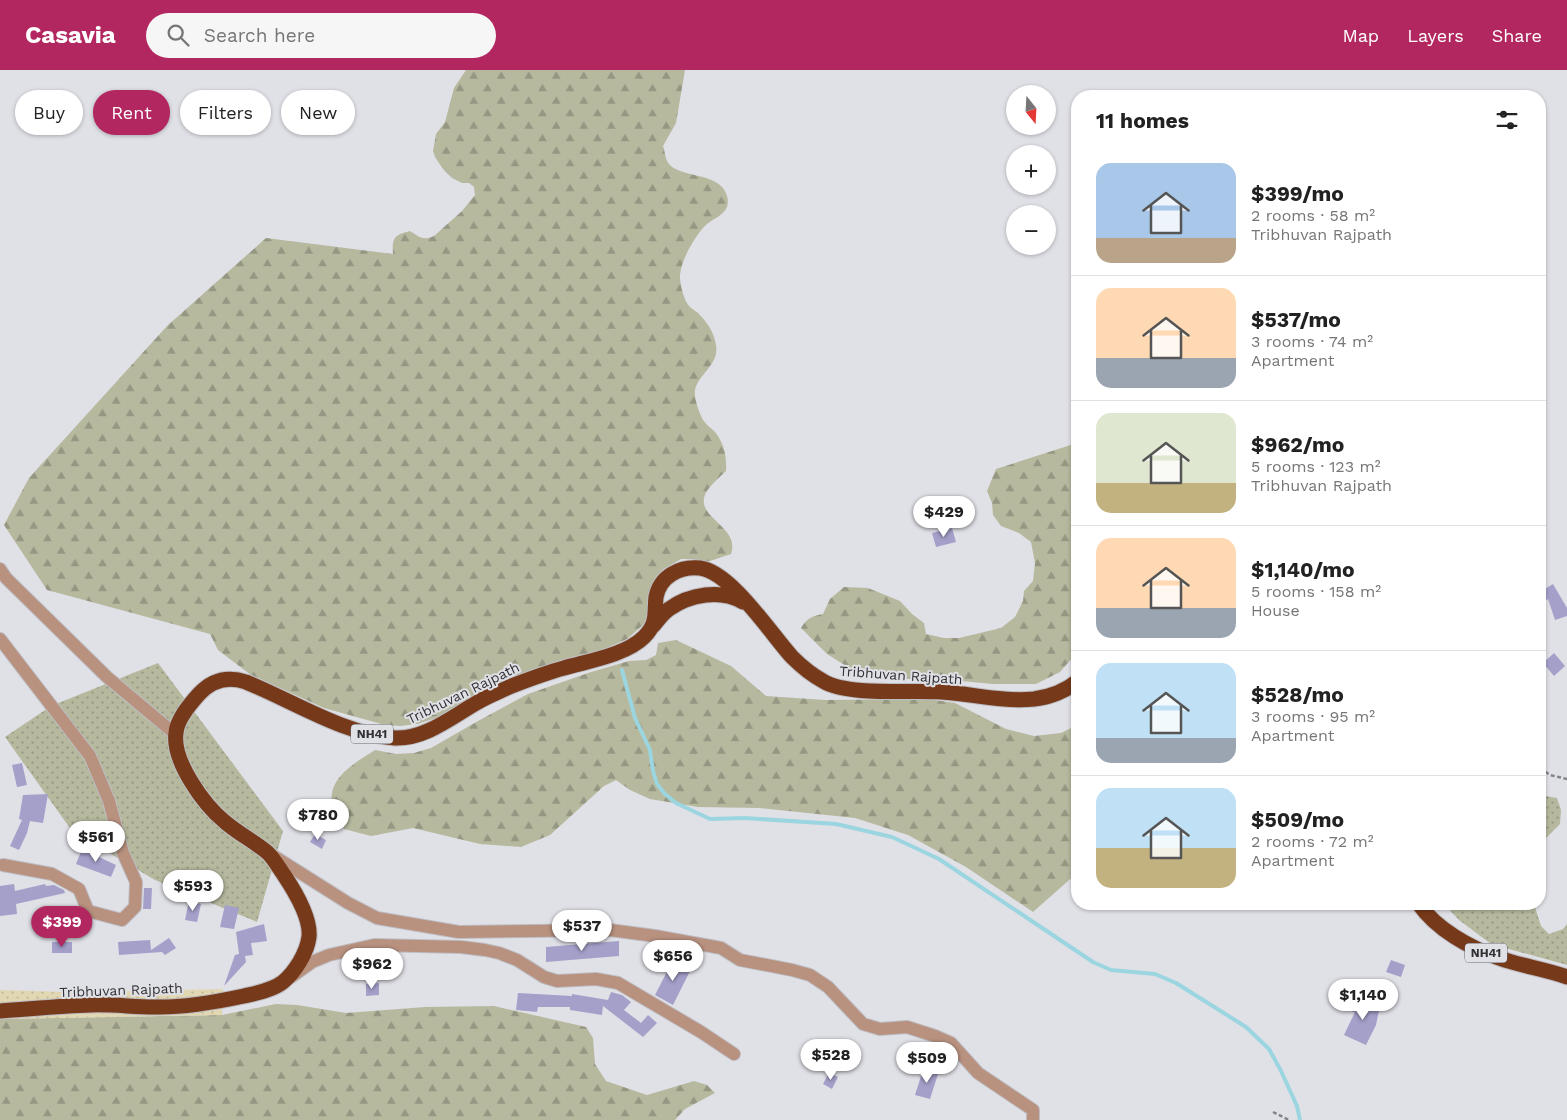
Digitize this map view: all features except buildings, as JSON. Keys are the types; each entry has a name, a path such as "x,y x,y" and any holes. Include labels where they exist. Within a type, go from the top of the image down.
{"highway":[{"name":"Tribhuvan Rajpath","path":"0,1011 91,1005 156,1008 211,1002 275,988 284,981 299,962 309,936 306,918 294,890 269,854 225,822 206,803 185,771 177,746 175,734 182,716 203,690 220,680 233,679 246,682 340,724 368,733 395,738 417,736 480,700 509,687 618,652 636,644 646,635 656,618 656,597 661,585 671,574 683,569 703,568 712,572 730,586 750,606 794,659 818,678 832,686 853,690 943,692 1013,700 1053,696 1071,686"},
{"path":"652,627 668,610 679,603 697,596 710,594 727,596 750,606"},
{"name":"NH41","path":"1424,910 1436,923 1479,950 1501,959 1567,977"}],"street":[{"path":"0,569 6,578 50,623 107,677 175,734"},
{"path":"0,639 90,756 109,801 122,853 136,882 135,907 122,920 88,911 79,889 52,874 3,865"},
{"path":"269,854 348,903 377,918 459,932 610,930 626,932 721,948 740,960 810,975 828,987 863,1024 880,1029 907,1027 951,1043 978,1073 1033,1110 1033,1120"},
{"path":"459,932 465,940 461,947"},
{"path":"284,981 312,962 329,955 374,945 393,947 461,947 499,953 517,960 544,977 557,981 596,979 618,983 701,1032 734,1054"}],"path":[{"path":"1546,772 1567,779"},
{"path":"1273,1112 1289,1120"}],"green space":[{"path":"466,70 685,70 676,123 663,146 666,159 672,167 680,171 716,182 723,188 728,200 727,207 723,212 702,229 693,242 685,257 680,277 687,303 707,324 714,336 716,345 714,360 698,383 695,389 695,396 703,420 718,436 724,450 726,471 713,483 705,494 704,505 730,537 732,545 731,554 707,562 681,559 662,570 651,592 649,615 644,624 627,639 475,695 436,718 417,724 400,726 385,725 324,708 251,675 218,650 210,634 47,590 4,525 29,478 167,326 266,238 393,254 393,244 397,236 410,231 419,237 434,236 462,211 475,195 474,187 469,183 462,183 452,178 443,169 433,151 436,134 445,122 454,88"},
{"path":"1071,445 1071,659 1060,672 1036,684 993,684 940,679 882,679 857,673 827,654 801,628 810,618 823,614 830,599 844,587 868,588 900,601 924,623 926,634 944,638 959,638 1001,628 1015,617 1023,601 1024,591 1033,581 1035,563 1031,542 1019,533 1001,526 993,515 992,503 987,491 996,469"},
{"path":"676,640 731,666 766,696 825,700 927,699 955,703 1006,729 1034,736 1061,733 1071,728 1071,878 1033,912 966,867 908,835 855,818 759,808 698,807 650,799 630,790 616,780 604,786 550,835 521,847 480,844 413,828 371,836 344,829 335,814 332,801 336,782 349,768 375,750 396,754 414,753 431,748 528,694 629,661 646,660 656,655 658,643"},
{"path":"158,663 283,831 257,922 155,880 72,831 5,737 51,706"},
{"path":"1546,796 1557,798 1561,810 1560,824 1546,838"},
{"path":"1450,910 1536,910 1541,926 1549,934 1563,929 1567,924 1567,965 1491,944 1459,920"},
{"path":"276,1004 297,1005 346,1013 425,1007 494,1006 586,1027 593,1038 595,1064 606,1081 647,1095 694,1081 707,1085 715,1093 685,1109 675,1120 0,1120 0,1019 222,1015"}],"sand":[{"path":"223,989 222,1015 0,1019 0,990 66,992"}],"waterway":[{"path":"622,670 635,718 650,750 657,784 676,803 710,819 745,818 836,824 892,837 939,859 1093,962 1111,970 1155,974 1176,983 1246,1027 1269,1049 1297,1106 1300,1120"}]}
